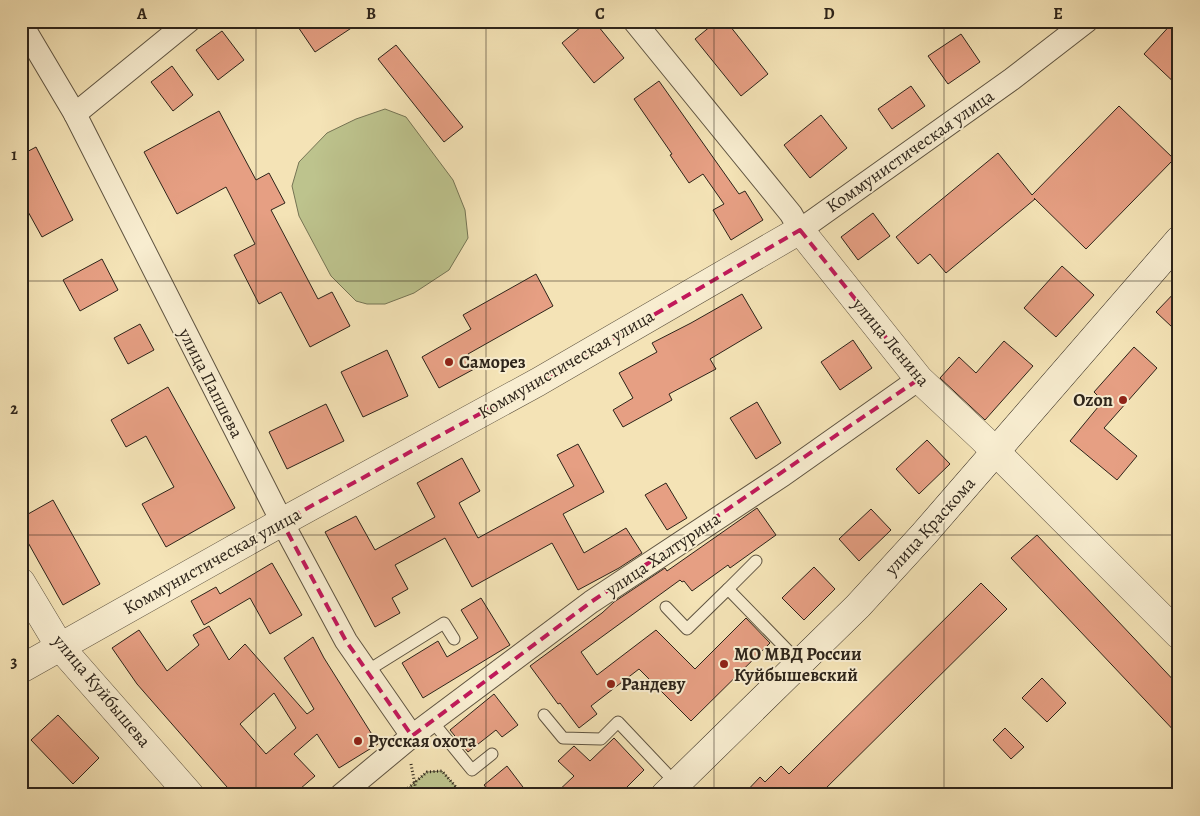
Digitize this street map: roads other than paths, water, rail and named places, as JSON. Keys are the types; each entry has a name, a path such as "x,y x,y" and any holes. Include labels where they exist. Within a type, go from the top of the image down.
{"street":[{"path":"75,114 189,21"},
{"name":"улица Ленина","path":"634,21 791,214 800,230 919,379 996,452 1179,635"},
{"name":"Коммунистическая улица","path":"21,669 282,522 538,382 800,230 1012,79 1087,21"},
{"name":"улица Папшева","path":"21,23 75,114 282,522 346,641 409,739"},
{"name":"улица Краскома","path":"676,791 884,578 996,452 1179,240"},
{"name":"улица Халтурина","path":"341,795 432,721 591,602 783,475 919,379"},
{"name":"улица Куйбышева","path":"21,582 60,646 190,795"}],"lane":[{"path":"666,607 687,629 756,561"},
{"path":"728,589 800,663"},
{"path":"367,671 444,623 454,639"},
{"path":"544,714 563,738 601,739 618,722 676,791"},
{"path":"432,721 472,770 492,754"}],"place":[{"name":"Саморез","path":"449,362"},
{"name":"Ozon","path":"1123,400"},
{"name":"МО МВД России Куйбышевский","path":"724,664"},
{"name":"Рандеву","path":"611,684"},
{"name":"Русская охота","path":"358,741"}]}
